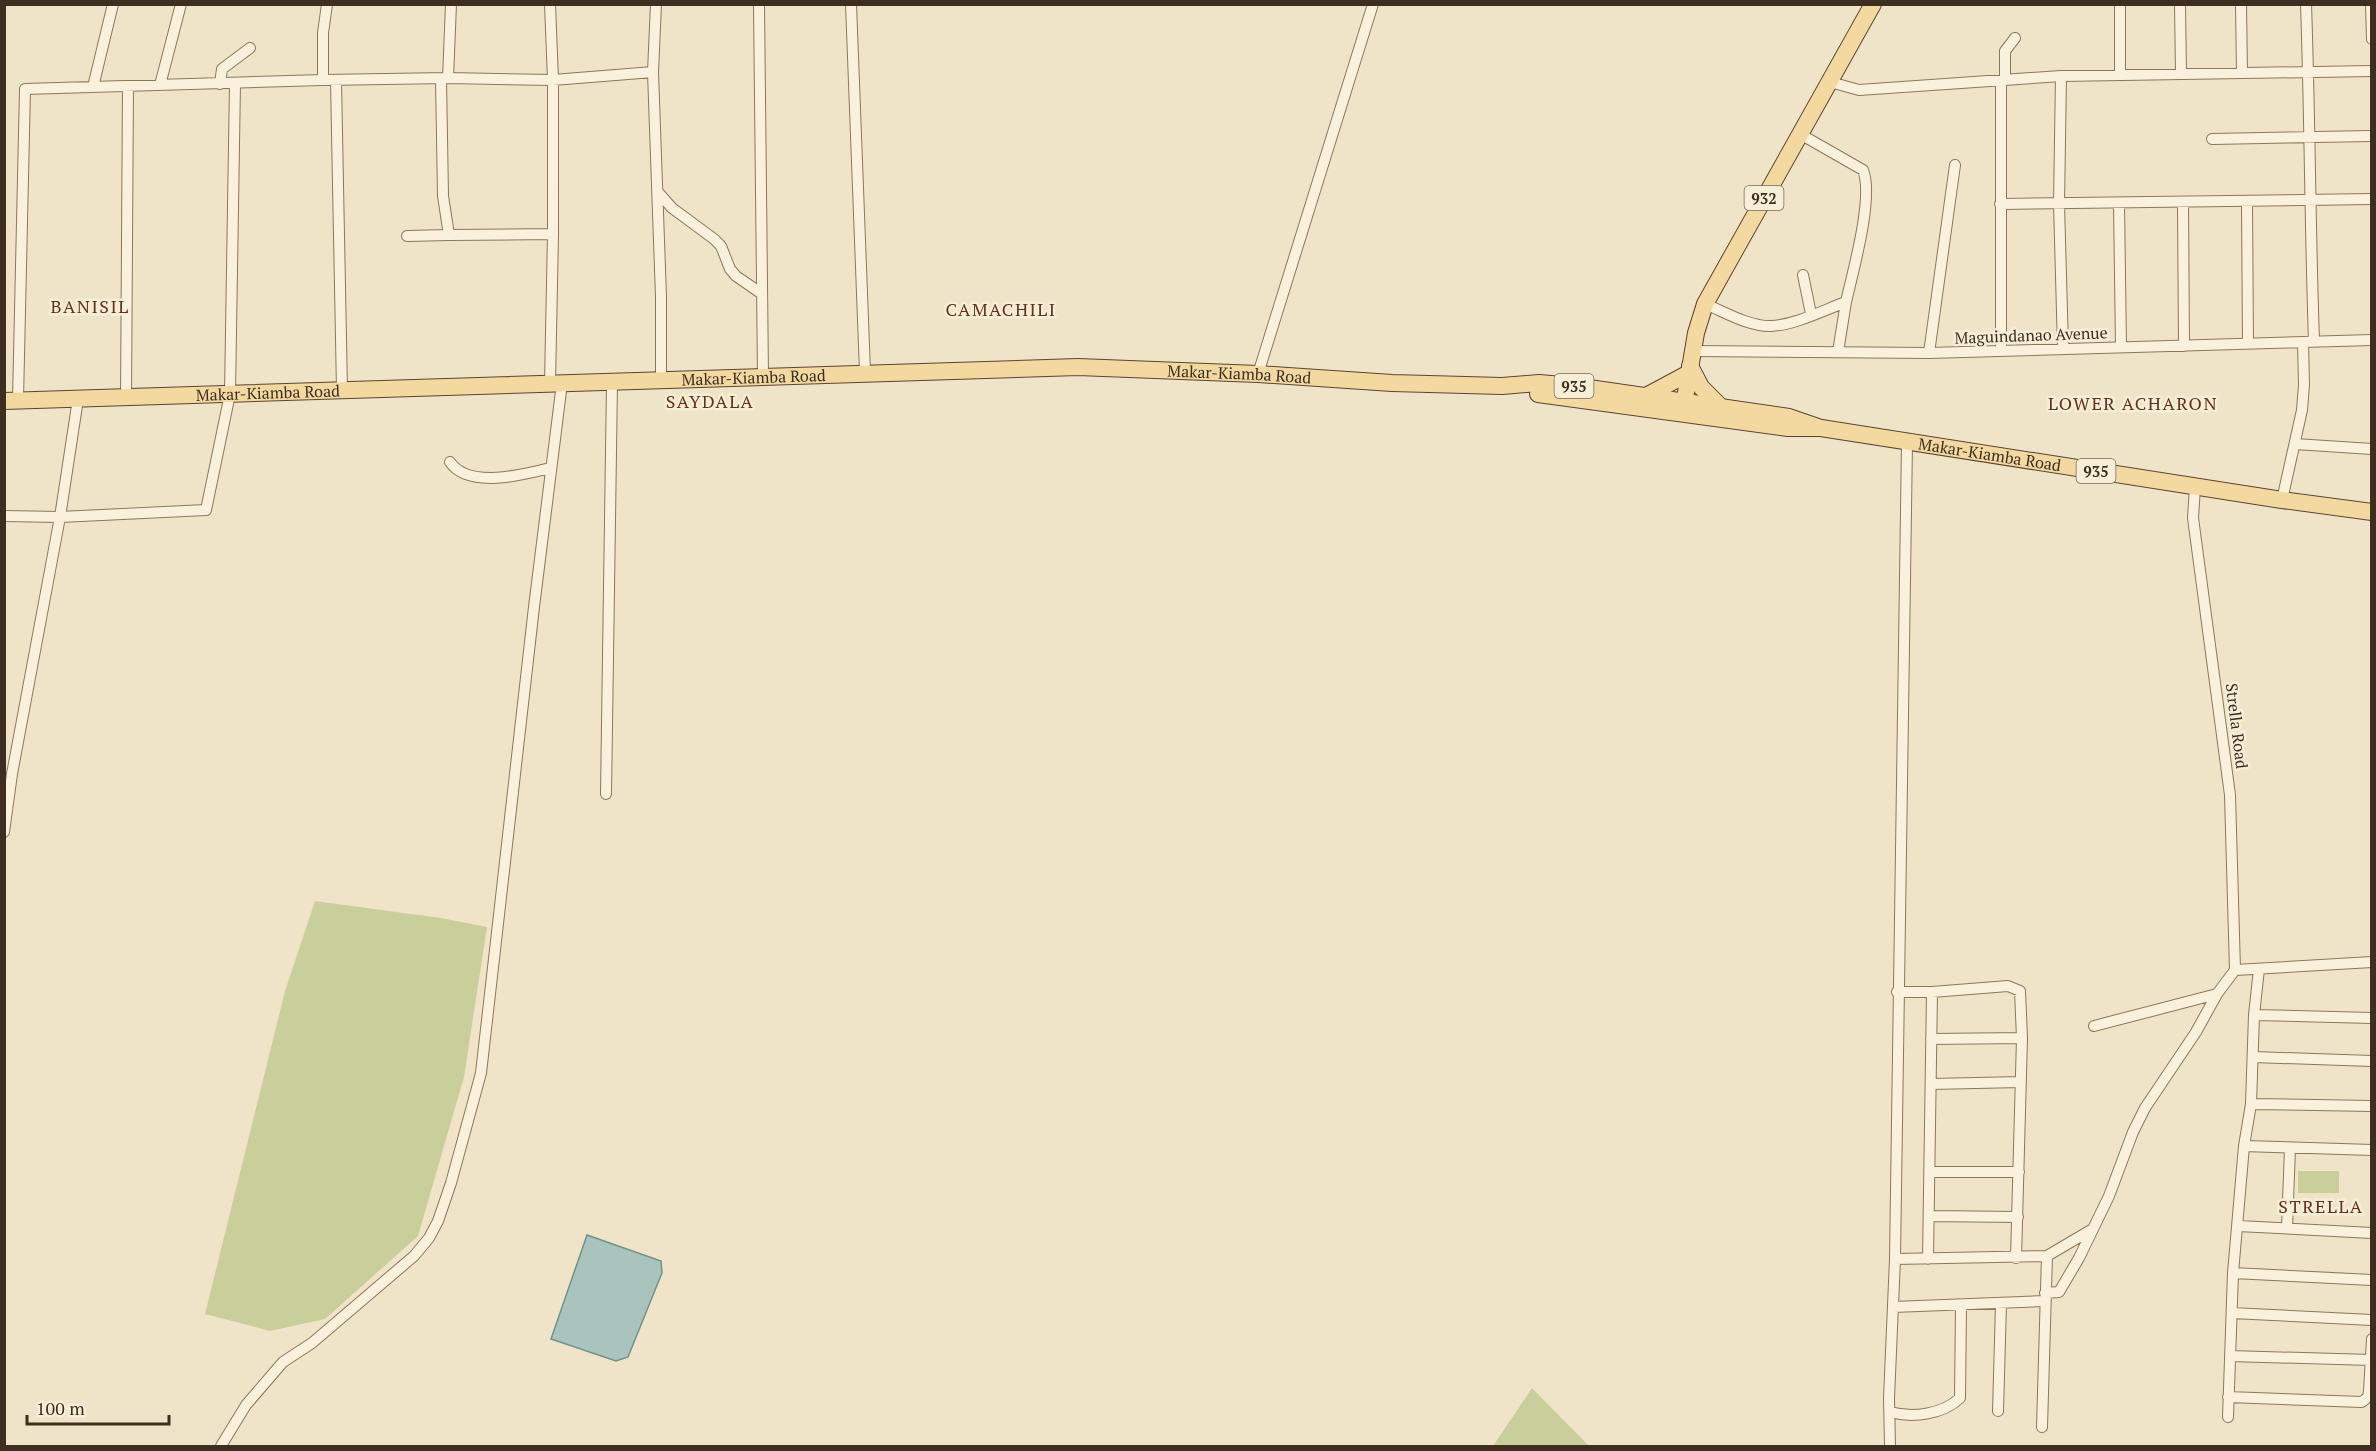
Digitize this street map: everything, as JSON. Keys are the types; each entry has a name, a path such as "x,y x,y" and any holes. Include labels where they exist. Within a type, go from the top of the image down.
{"main road":[{"name":"932","path":"1683,407 1690,364 1706,304 1873,4"},
{"path":"1646,396 1690,364 1701,387 1721,407"},
{"name":"Makar-Kiamba Road","path":"11,400 1077,367 1258,374 1392,383 1502,386 1539,383 1646,396 1683,407 1788,428 1821,428 2195,487 2372,512"},
{"name":"Makar-Kiamba Road","path":"1502,386 1537,394 1683,407 1721,407 1789,417 1821,428"}],"street":[{"path":"93,87 113,4"},
{"path":"160,85 181,4"},
{"path":"323,80 323,33 327,4"},
{"path":"449,235 443,196 445,79 451,4"},
{"path":"221,1446 246,1405 282,1362 312,1343 422,1247 438,1221 451,1183 481,1073 550,468 556,383 550,4"},
{"path":"656,4 653,72 661,297 661,380"},
{"path":"759,4 763,376"},
{"path":"851,4 865,372"},
{"path":"1258,374 1373,4"},
{"path":"2120,4 2120,75"},
{"path":"2180,4 2181,74"},
{"path":"2241,4 2242,73"},
{"path":"2282,500 2295,444 2308,341 2311,137 2306,4"},
{"path":"2371,4 2372,39"},
{"path":"2001,351 2000,204 2003,80 2005,51 2015,38"},
{"path":"220,84 222,69 249,48"},
{"path":"1830,82 1859,90 2061,76 2309,74 2372,71"},
{"path":"11,400 25,89 323,80 553,80 653,72"},
{"path":"2061,76 2059,204 2063,348"},
{"path":"336,81 342,390"},
{"path":"4,516 60,517 206,510 230,394 235,83"},
{"path":"126,398 128,86"},
{"path":"1800,134 1863,170 1866,176 1867,185 1860,237 1838,352"},
{"path":"2212,139 2372,136"},
{"path":"1929,352 1955,165"},
{"path":"658,192 672,208 714,239 721,246 736,276 762,294"},
{"path":"2000,204 2372,199"},
{"path":"2183,202 2184,346"},
{"path":"2247,202 2248,344"},
{"path":"2119,203 2121,347"},
{"path":"407,236 553,234"},
{"path":"1803,275 1811,314"},
{"path":"1706,304 1740,318 1772,326 1797,321 1846,302"},
{"name":"Maguindanao Avenue","path":"1690,364 1838,352 2001,351 2372,340"},
{"path":"606,794 612,382"},
{"path":"4,832 14,763 60,517 78,399"},
{"path":"1890,1446 1895,1259 1897,992 1907,442"},
{"path":"2295,444 2372,449"},
{"path":"450,462 460,472 474,477 526,474 550,468"},
{"name":"Strella Road","path":"2195,487 2193,518 2230,795 2235,970"},
{"path":"1893,1307 2001,1304 2045,1297 2061,1290 2109,1196 2133,1131 2141,1116 2196,1032 2217,994 2235,970 2372,962"},
{"path":"2228,1417 2234,1274 2244,1146 2251,1104 2254,1015 2259,969"},
{"path":"1897,992 1932,992 2008,986 2020,991 2022,1038 2016,1258"},
{"path":"1928,1258 1932,992"},
{"path":"2094,1026 2217,994"},
{"path":"2254,1015 2372,1018"},
{"path":"1931,1039 2022,1038"},
{"path":"2253,1057 2372,1061"},
{"path":"1931,1084 2021,1082"},
{"path":"2251,1104 2372,1106"},
{"path":"2244,1146 2372,1150"},
{"path":"2287,1228 2290,1148"},
{"path":"1930,1172 2019,1172"},
{"path":"1929,1216 2018,1217"},
{"path":"2238,1226 2372,1233"},
{"path":"1895,1259 2047,1256 2091,1230"},
{"path":"2042,1427 2047,1256"},
{"path":"2234,1274 2372,1280"},
{"path":"1998,1411 2001,1304"},
{"path":"1890,1412 1928,1413 1942,1410 1960,1398 1961,1306"},
{"path":"2232,1313 2372,1320"},
{"path":"2228,1397 2362,1402 2368,1397 2369,1391 2372,1339"},
{"path":"2230,1356 2371,1360"}],"green space":[{"path":"315,901 441,918 487,927 464,1077 418,1236 325,1319 270,1331 205,1314 285,991"},
{"path":"2298,1171 2339,1171 2339,1193 2298,1193"},
{"path":"1532,1388 1589,1446 1493,1446"}],"water":[{"path":"587,1235 661,1261 662,1273 628,1357 616,1361 551,1339"}],"district":[{"name":"BANISIL","path":"90,306"},
{"name":"CAMACHILI","path":"1001,309"},
{"name":"SAYDALA","path":"710,401"},
{"name":"LOWER ACHARON","path":"2133,403"},
{"name":"STRELLA","path":"2321,1206"}]}
